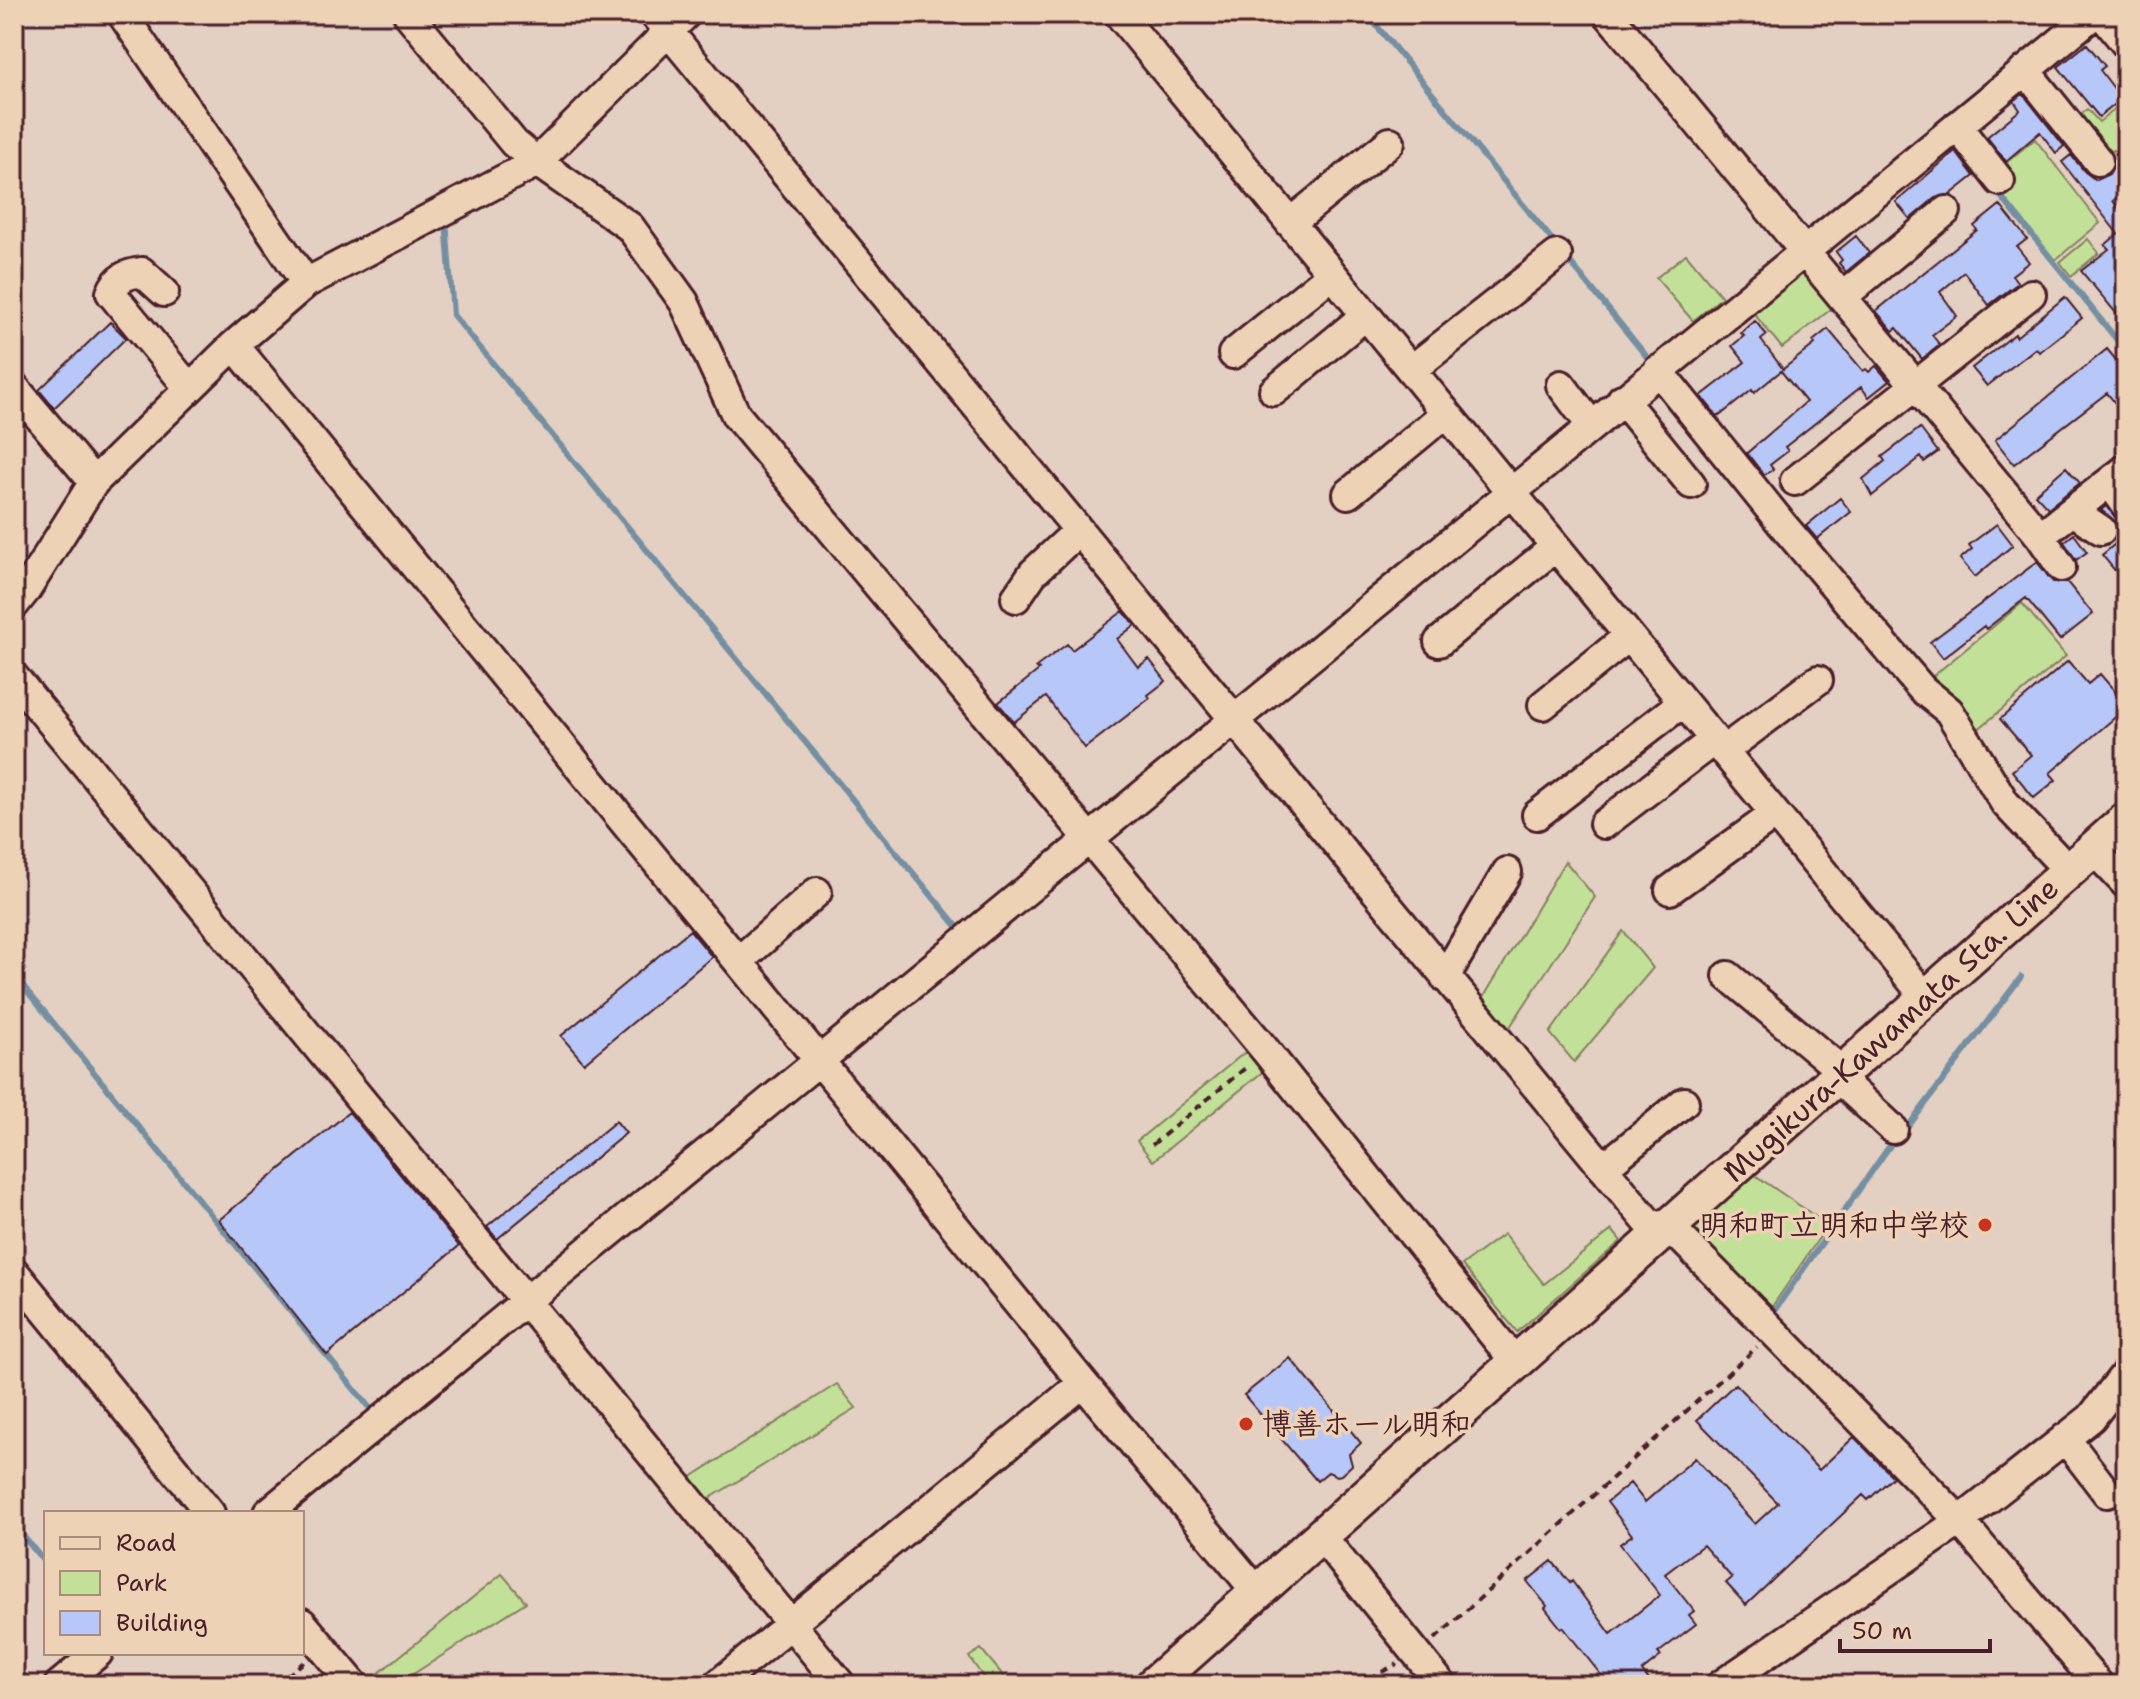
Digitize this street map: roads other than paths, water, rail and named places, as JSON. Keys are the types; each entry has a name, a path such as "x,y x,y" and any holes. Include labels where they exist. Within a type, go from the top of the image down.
{"main road":[{"name":"Mugikura-Kawamata Sta. Line","path":"1153,1685 2126,820"}],"street":[{"path":"122,14 306,283"},
{"path":"408,14 514,143 630,227 684,302 736,415 1266,1051 1516,1363"},
{"path":"1119,14 1927,999"},
{"path":"1608,14 2040,536 2061,567"},
{"path":"270,1511 2094,14"},
{"path":"2102,14 2126,44"},
{"path":"14,605 94,482 234,345 306,283 537,162 670,20 1078,531 1647,1221 1683,1240 1960,1521 2099,1685"},
{"path":"2025,70 2098,161"},
{"path":"1957,126 2000,181"},
{"path":"1290,223 1390,142"},
{"path":"1842,297 1946,211"},
{"path":"1411,370 1557,255"},
{"path":"164,292 142,272 127,274 115,283 111,293 189,388"},
{"path":"1233,354 1332,274"},
{"path":"1795,481 2031,294"},
{"path":"1274,391 1366,315"},
{"path":"234,345 1257,1592"},
{"path":"1658,370 1792,536 1922,689 1949,711 2005,803 2081,860 2126,884"},
{"path":"1561,385 1591,425"},
{"path":"14,387 94,482"},
{"path":"1622,399 1691,484"},
{"path":"1348,494 1446,413"},
{"path":"2040,536 2118,476 2126,505"},
{"path":"2073,511 2101,530"},
{"path":"1016,598 1033,573 1078,531"},
{"path":"1439,642 1555,547"},
{"path":"1543,705 1629,636"},
{"path":"14,677 841,1685"},
{"path":"1604,824 1818,680"},
{"path":"1537,815 1683,702"},
{"path":"1670,890 1775,814"},
{"path":"1445,977 1507,872"},
{"path":"739,961 817,892"},
{"path":"1728,976 1840,1075 1893,1129"},
{"path":"1603,1168 1684,1102"},
{"path":"14,1272 208,1511"},
{"path":"1721,1685 1960,1521 2091,1418 2126,1373"},
{"path":"717,1685 1083,1383"},
{"path":"2065,1438 2107,1493"},
{"path":"1322,1537 1442,1685"},
{"path":"304,1625 354,1685"},
{"path":"59,1685 96,1655"}],"waterway":[{"path":"1367,14 1557,246"},
{"path":"1995,189 2126,351"},
{"path":"446,220 453,315 961,931"},
{"path":"1566,257 1651,362"},
{"path":"14,975 373,1412"},
{"path":"1774,1311 1891,1144 1907,1128 2021,977"},
{"path":"14,1525 44,1562"}],"place":[{"name":"明和町立明和中学校","path":"1985,1225"},
{"name":"博善ホール明和","path":"1246,1424"}]}
